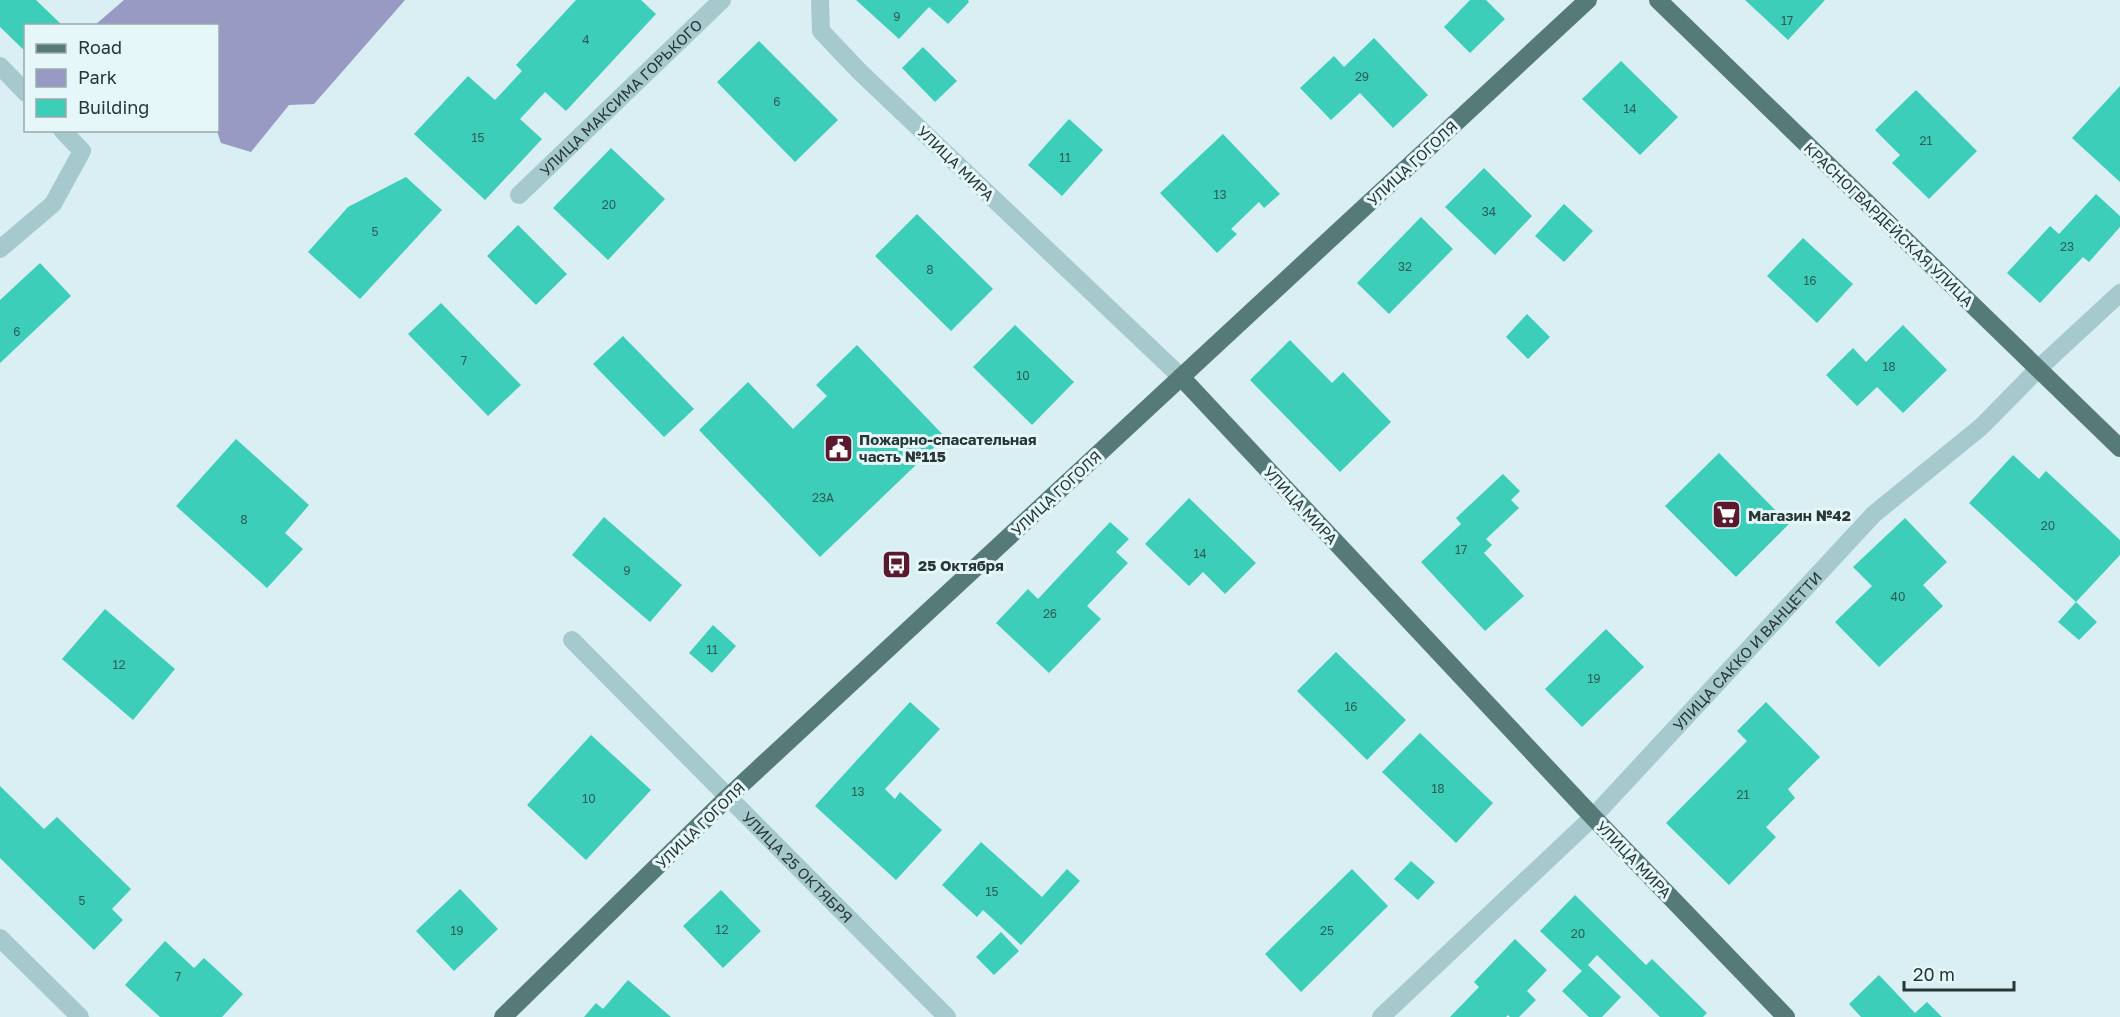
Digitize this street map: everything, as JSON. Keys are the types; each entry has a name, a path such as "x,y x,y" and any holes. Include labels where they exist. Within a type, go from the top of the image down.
{"main road":[{"name":"УЛИЦА ГОГОЛЯ","path":"503,1017 728,797 1588,0"},
{"name":"КРАСНОГВАРДЕЙСКАЯ УЛИЦА","path":"1658,0 2120,448"},
{"name":"УЛИЦА МИРА","path":"1181,377 1593,817 1786,1017"}],"street":[{"name":"УЛИЦА МАКСИМА ГОРЬКОГО","path":"519,195 722,0"},
{"name":"УЛИЦА МИРА","path":"820,0 821,31 859,71 1181,377"},
{"path":"0,66 24,91"},
{"path":"0,249 52,204 82,151 64,132"},
{"name":"УЛИЦА САККО И ВАНЦЕТТИ","path":"1381,1017 1593,817 1874,514 1981,427 2038,369 2120,293"},
{"name":"УЛИЦА 25 ОКТЯБРЯ","path":"572,640 947,1017"},
{"path":"0,938 80,1017"}],"green space":[{"path":"124,0 405,0 314,104 289,105 251,152 221,143 217,132 219,24 96,24"}],"building":[{"path":"0,0 36,0 61,24 24,24 24,50 0,27"},
{"path":"576,0 641,0 656,14 566,111 545,92 520,119 542,139 485,200 414,134 468,76 495,100 522,71 516,65"},
{"path":"856,0 968,0 969,2 948,24 929,7 899,39"},
{"path":"1470,0 1486,0 1505,19 1470,53 1444,27"},
{"path":"1745,0 1825,0 1788,40"},
{"path":"1374,38 1428,95 1393,128 1360,93 1331,120 1300,88 1334,56 1344,67"},
{"path":"759,41 838,120 795,162 717,82"},
{"path":"923,47 957,81 935,102 902,68"},
{"path":"1621,61 1678,117 1640,155 1582,99"},
{"path":"2120,86 2120,182 2072,138"},
{"path":"1916,90 1977,151 1929,199 1892,163 1900,155 1875,130"},
{"path":"1069,119 1103,150 1062,196 1028,165"},
{"path":"1223,134 1280,194 1264,208 1259,202 1231,229 1237,234 1217,253 1160,193"},
{"path":"611,148 665,199 608,260 553,208"},
{"path":"1484,168 1532,216 1495,255 1445,207"},
{"path":"406,177 442,210 360,299 308,252 348,207"},
{"path":"2096,194 2120,216 2120,227 2089,262 2083,257 2040,303 2007,273 2050,226 2059,234"},
{"path":"1564,204 1593,231 1564,262 1535,236"},
{"path":"917,214 993,289 951,331 875,256"},
{"path":"1421,217 1453,249 1389,314 1357,283"},
{"path":"518,225 567,274 536,305 487,256"},
{"path":"1803,238 1853,284 1817,323 1767,276"},
{"path":"40,263 71,296 0,363 0,300"},
{"path":"441,303 521,385 488,416 408,334"},
{"path":"1527,314 1550,337 1528,359 1506,337"},
{"path":"1015,325 1074,382 1032,425 973,367"},
{"path":"1903,325 1947,370 1903,413 1877,387 1857,406 1826,375 1853,348 1866,362"},
{"path":"623,336 694,409 664,437 593,364"},
{"path":"1290,340 1332,383 1343,372 1391,422 1340,472 1250,380"},
{"path":"857,345 945,437 820,557 699,430 748,382 793,429 827,396 816,385"},
{"path":"236,439 309,505 285,533 303,549 267,588 176,506"},
{"name":"Магазин №42","path":"1719,453 1789,524 1736,577 1665,506"},
{"path":"2013,455 2039,479 2046,471 2120,540 2120,555 2076,602 1969,503"},
{"path":"1503,474 1520,491 1511,500 1519,508 1486,539 1492,545 1484,553 1524,596 1485,631 1421,562 1461,524 1456,518"},
{"path":"1189,498 1256,563 1225,594 1203,572 1189,586 1145,544"},
{"path":"604,517 682,585 650,622 572,555"},
{"path":"1905,518 1947,562 1923,585 1943,606 1879,667 1835,622 1872,586 1853,567"},
{"path":"1110,522 1129,539 1116,552 1128,563 1087,606 1101,619 1049,673 996,623 1028,589 1038,599"},
{"path":"2076,602 2097,622 2079,640 2058,622"},
{"path":"105,609 175,669 133,720 62,659"},
{"path":"713,625 736,646 712,673 689,653"},
{"path":"1606,629 1644,667 1582,727 1545,689"},
{"path":"1336,652 1406,720 1367,760 1297,691"},
{"path":"910,702 940,729 885,789 895,799 900,792 942,830 896,880 815,806"},
{"path":"1766,702 1820,757 1788,789 1795,798 1766,827 1776,837 1729,885 1666,823 1747,741 1737,731"},
{"path":"1420,733 1493,803 1456,843 1382,772"},
{"path":"591,735 651,790 586,860 527,805"},
{"path":"0,786 44,829 57,817 131,889 112,909 123,920 94,950 0,858"},
{"path":"981,842 1042,897 1067,869 1080,881 1021,945 983,910 977,917 942,885"},
{"path":"1411,861 1435,882 1418,900 1394,879"},
{"path":"1352,869 1388,906 1301,992 1265,954"},
{"path":"460,889 498,929 454,971 416,931"},
{"path":"721,890 761,931 723,968 683,926"},
{"path":"1575,895 1646,965 1652,959 1707,1013 1703,1017 1660,1017 1597,955 1588,965 1621,997 1602,1017 1589,1017 1562,991 1582,971 1540,931"},
{"path":"1001,932 1019,951 994,975 976,957"},
{"path":"1515,939 1547,970 1527,991 1536,1000 1519,1017 1508,1015 1506,1017 1450,1017 1479,987 1474,982"},
{"path":"165,941 194,968 204,958 243,994 222,1017 160,1017 125,985"},
{"path":"1879,975 1915,1013 1927,1002 1942,1017 1861,1017 1849,1004"},
{"path":"628,980 671,1017 584,1017 596,1003 603,1009"}],"place":[{"name":"Пожарно-спасательная часть №115","path":"838,448"},
{"name":"Магазин №42","path":"1727,515"},
{"name":"25 Октября","path":"897,565"}]}
